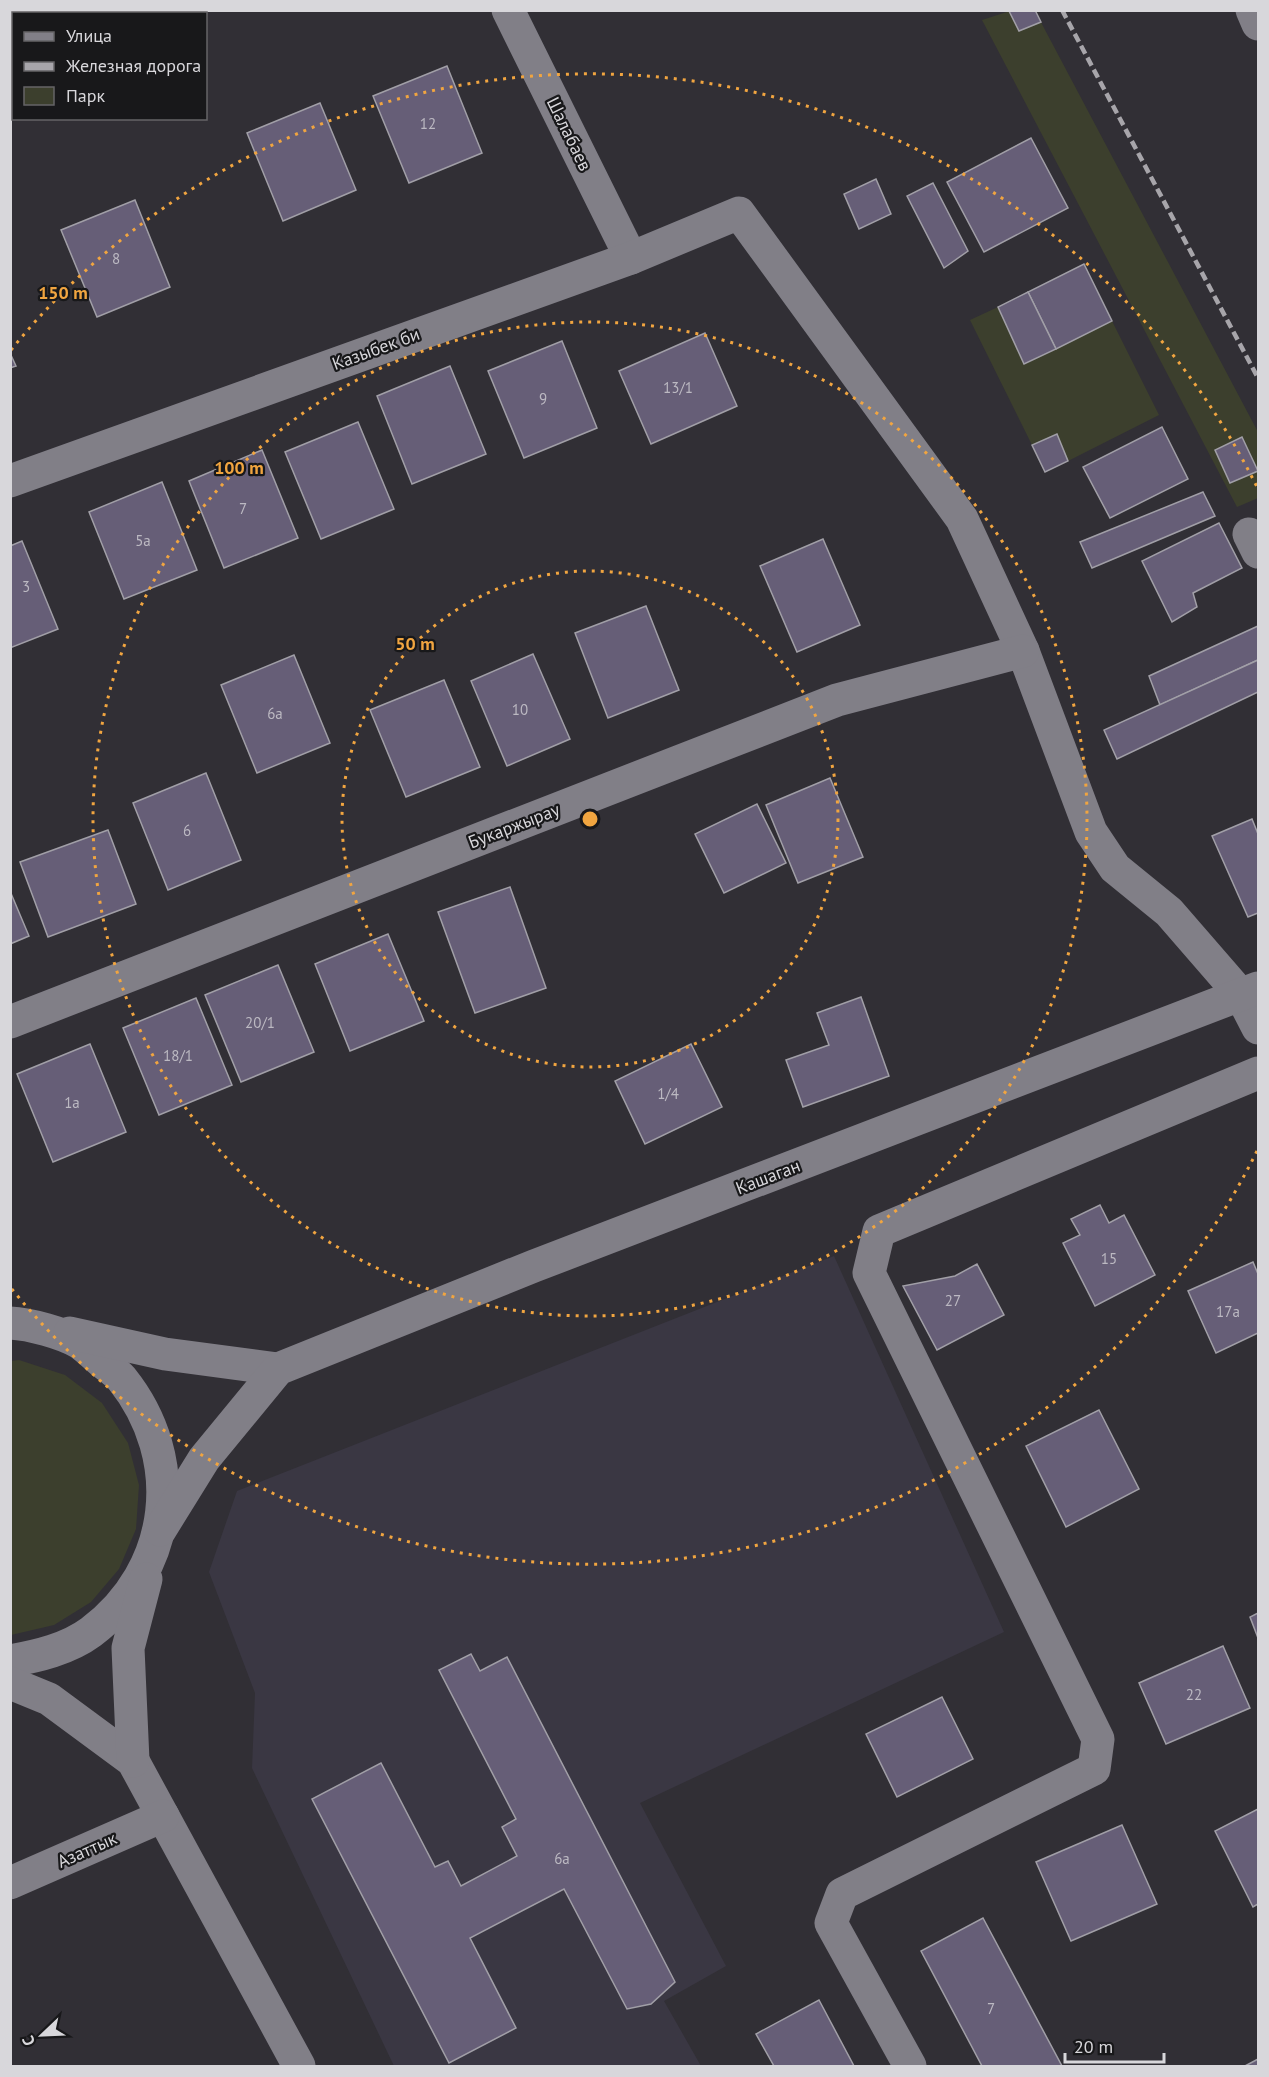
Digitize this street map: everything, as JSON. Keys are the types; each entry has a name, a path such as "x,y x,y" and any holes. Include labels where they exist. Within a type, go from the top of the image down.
{"street":[{"name":"Шалабаев","path":"508,10 631,258"},
{"path":"1252,10 1258,24"},
{"name":"Казыбек би","path":"10,481 631,258 739,213 962,519 1023,651"},
{"path":"1023,651 1090,832 1115,868 1169,912 1250,992 1258,1028"},
{"name":"Букаржырау","path":"10,1022 837,700 1023,651"},
{"name":"Кашаган","path":"278,1370 534,1266 1250,992"},
{"path":"910,2067 831,1923 842,1894 1094,1769 1098,1739 869,1272 879,1231 1258,1073"},
{"path":"16,1321 165,1354 278,1370"},
{"path":"16,1321 79,1343 121,1378 150,1423 163,1476 156,1543 128,1648 133,1761"},
{"path":"10,1661 45,1655 90,1633 127,1599 204,1460 278,1370"},
{"path":"10,1683 49,1699 133,1761 299,2067"},
{"name":"Азаттык","path":"10,1883 163,1816"}],"shaded area":[{"path":"834,1256 1004,1632 640,1803 726,1966 664,2001 701,2066 394,2066 252,1768 255,1693 209,1572 237,1491"}],"green space":[{"path":"1010,11 1035,11 1258,432 1258,498 1237,507 982,20"},
{"path":"998,307 1025,364 1112,321 1159,415 1068,461 1057,435 1032,445 970,320"},
{"path":"19,1360 65,1375 102,1403 128,1443 139,1485 136,1529 119,1569 91,1602 54,1625 11,1635 10,1361"}],"building":[{"path":"17,10 91,10 92,12 18,12"},
{"path":"1035,10 1041,22 1019,31 1009,11"},
{"path":"447,66 482,153 409,183 373,96"},
{"path":"320,103 356,190 283,221 247,133"},
{"path":"1031,138 1068,208 984,252 947,182"},
{"path":"876,179 891,214 859,229 844,194"},
{"path":"933,183 968,251 944,268 907,196"},
{"path":"135,200 170,287 97,317 61,230"},
{"path":"1084,264 1112,321 1056,349 1028,292"},
{"path":"1028,292 1056,349 1024,364 998,307"},
{"path":"705,333 737,406 651,444 619,371"},
{"path":"562,341 597,428 524,458 488,371"},
{"path":"10,353 16,366 10,368"},
{"path":"450,366 486,454 412,484 377,396"},
{"path":"358,422 394,509 321,539 285,452"},
{"path":"1162,427 1188,479 1110,518 1083,467"},
{"path":"1057,434 1068,461 1045,472 1032,445"},
{"path":"1242,437 1258,471 1230,483 1215,450"},
{"path":"262,450 298,538 224,568 189,481"},
{"path":"162,482 197,570 124,599 89,512"},
{"path":"1203,492 1215,516 1092,568 1080,542"},
{"path":"1219,523 1242,568 1193,593 1197,607 1172,622 1142,561"},
{"path":"823,539 860,625 797,652 760,566"},
{"path":"22,541 58,629 10,648 10,546"},
{"path":"646,606 679,690 608,718 575,633"},
{"path":"1258,626 1258,660 1160,705 1149,676"},
{"path":"533,654 570,739 507,766 471,681"},
{"path":"294,655 330,743 257,773 221,685"},
{"path":"1258,660 1258,692 1117,759 1104,730"},
{"path":"444,680 480,767 406,797 370,710"},
{"path":"206,773 241,860 168,890 133,803"},
{"path":"830,778 863,857 798,883 766,805"},
{"path":"757,804 786,863 724,893 695,834"},
{"path":"1252,819 1258,834 1258,913 1248,917 1212,836"},
{"path":"108,830 136,904 48,937 20,862"},
{"path":"510,887 546,988 475,1013 438,912"},
{"path":"10,891 29,936 10,944"},
{"path":"388,934 424,1021 350,1051 315,964"},
{"path":"278,965 314,1052 241,1082 205,995"},
{"path":"861,997 889,1076 803,1107 786,1060 829,1045 817,1013"},
{"path":"196,998 232,1085 159,1115 123,1028"},
{"path":"90,1044 126,1132 53,1162 17,1074"},
{"path":"691,1044 722,1107 645,1144 615,1081"},
{"path":"1100,1205 1109,1223 1124,1215 1155,1275 1095,1306 1063,1243 1080,1235 1071,1219"},
{"path":"1253,1262 1258,1274 1258,1333 1216,1353 1188,1291"},
{"path":"977,1264 1004,1315 937,1350 903,1286 955,1276"},
{"path":"1099,1410 1139,1489 1066,1527 1026,1446"},
{"path":"1258,1613 1258,1638 1250,1617"},
{"path":"1223,1646 1250,1708 1166,1744 1139,1683"},
{"path":"471,1654 480,1671 507,1657 675,1982 651,2004 627,2009 564,1889 470,1938 516,2028 449,2063 312,1799 381,1763 435,1867 448,1861 461,1886 517,1856 502,1827 516,1819 439,1670"},
{"path":"942,1697 973,1759 897,1797 866,1734"},
{"path":"1258,1809 1258,1904 1253,1907 1215,1831"},
{"path":"1122,1825 1157,1904 1071,1941 1036,1862"},
{"path":"983,1918 1062,2066 982,2066 921,1951"},
{"path":"819,2000 854,2066 774,2066 756,2034"},
{"path":"1258,2059 1258,2066 1245,2066"}],"railway":[{"path":"1062,10 1258,378"}]}
